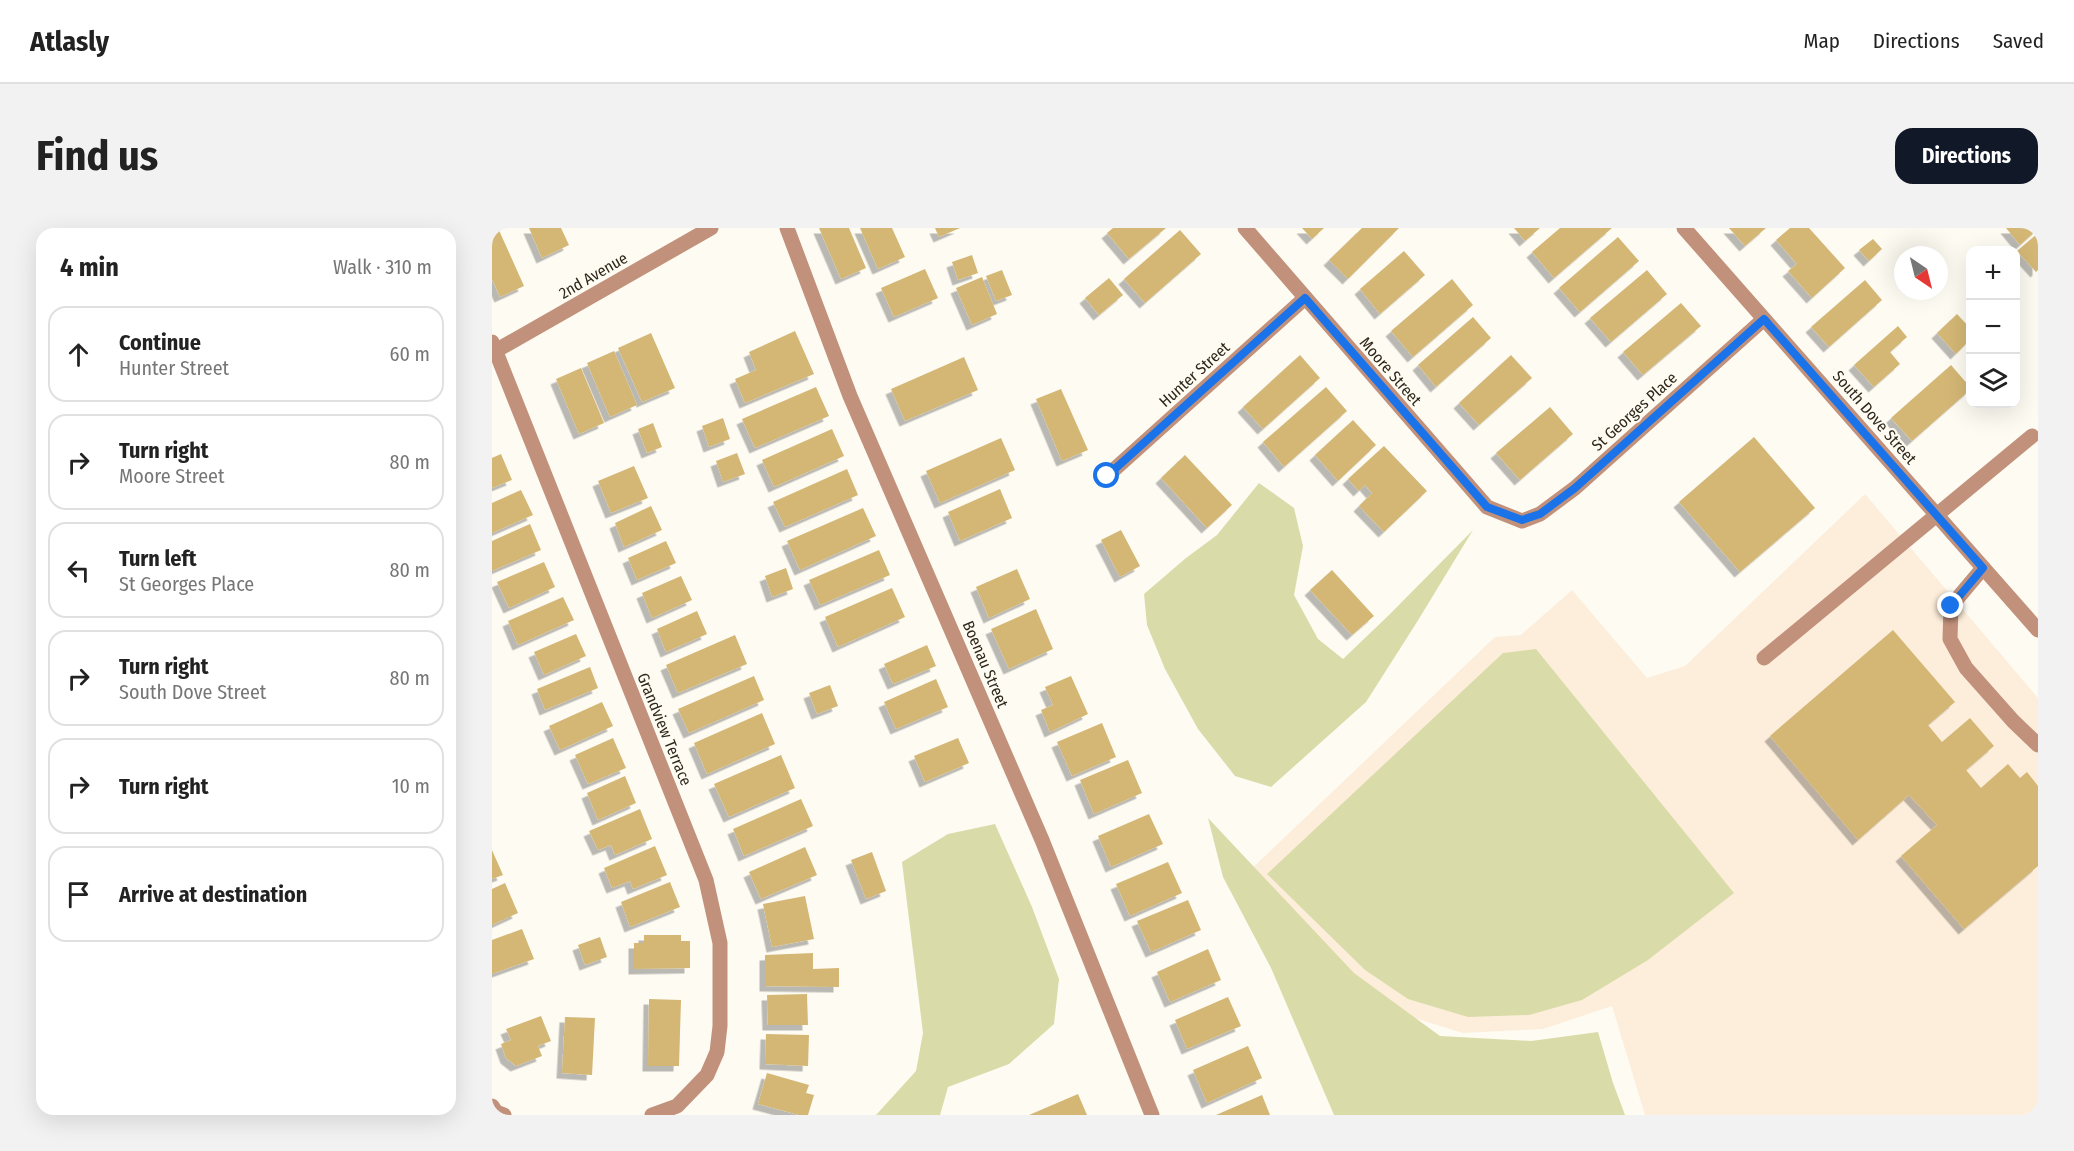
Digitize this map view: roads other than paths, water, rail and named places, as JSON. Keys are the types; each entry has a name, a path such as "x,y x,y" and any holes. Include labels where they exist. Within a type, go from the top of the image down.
{"street":[{"name":"2nd Avenue","path":"493,349 711,228"},
{"name":"Boenau Street","path":"787,228 850,396 1042,840 1152,1115"},
{"name":"Moore Street","path":"1245,228 1487,507 1522,520"},
{"name":"South Dove Street","path":"1684,228 2038,630"},
{"name":"Hunter Street","path":"1107,476 1305,298"},
{"name":"St Georges Place","path":"1522,520 1540,514 1575,488 1764,319"},
{"name":"Grandview Terrace","path":"493,349 706,880 720,943 720,1026 717,1052 707,1075 677,1106 652,1115"},
{"path":"1764,658 2032,436"},
{"path":"1983,568 1951,606 1950,639 1966,668 2038,746"},
{"path":"492,1106 496,1112 504,1115"}]}
